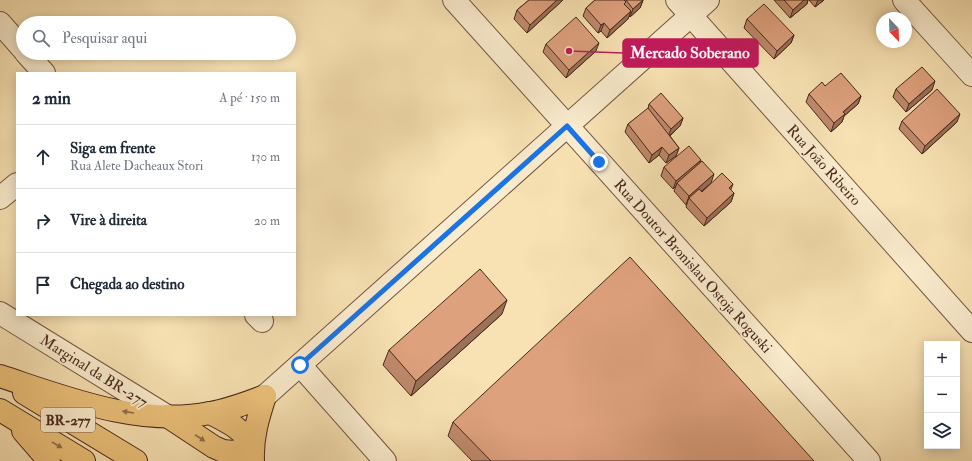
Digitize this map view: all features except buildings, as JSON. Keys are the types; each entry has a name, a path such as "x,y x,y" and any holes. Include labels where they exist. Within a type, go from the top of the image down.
{"highway":[{"path":"0,377 75,401 108,409 167,416 191,416 210,413 237,406 265,396"},
{"name":"BR-277","path":"0,377 136,461"},
{"path":"253,453 255,428 265,396"},
{"path":"5,413 49,461"},
{"name":"BR-277","path":"5,413 84,461"},
{"path":"210,413 239,429 247,436 253,453"},
{"path":"167,416 214,447 223,451 233,452 242,450 253,453"}],"street":[{"name":"Rua Doutor Bronislau Ostoja Roguski","path":"454,0 869,461"},
{"path":"265,396 567,126 684,8 708,0"},
{"path":"904,0 972,75"},
{"name":"Rua João Ribeiro","path":"684,8 972,331"},
{"path":"0,23 16,42"},
{"path":"32,60 43,72"},
{"path":"0,198 16,185"},
{"name":"Marginal da BR-277","path":"0,313 167,416"},
{"path":"300,365 385,461"}],"place":[{"name":"Mercado Soberano","path":"569,51"}],"route":[{"path":"300,365 567,126 599,162"}]}
